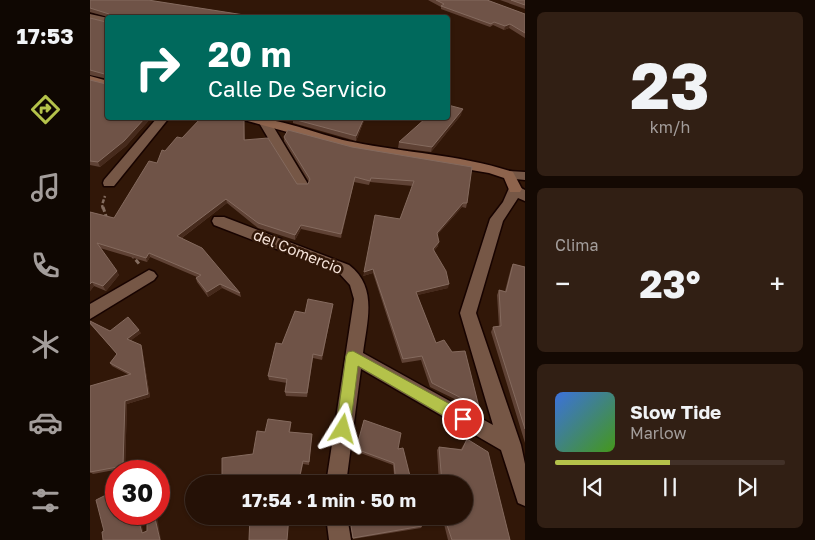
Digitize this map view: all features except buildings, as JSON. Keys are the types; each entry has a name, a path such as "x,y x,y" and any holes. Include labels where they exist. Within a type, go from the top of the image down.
{"street":[{"path":"90,17 105,20"},
{"path":"90,79 105,83"},
{"path":"108,184 161,120"},
{"path":"266,120 302,184"},
{"path":"268,120 352,146 491,169 519,184 509,204 496,219 468,313 511,446 525,496"},
{"name":"del Comercio","path":"219,221 344,269 355,277 360,286 362,299 353,356"},
{"path":"90,312 149,276"},
{"path":"337,475 353,356 511,446"},
{"path":"338,525 340,540"}],"path":[{"path":"108,184 102,204 108,222"},
{"path":"130,254 149,276"}],"route":[{"path":"343,429 353,356 463,419"}]}
